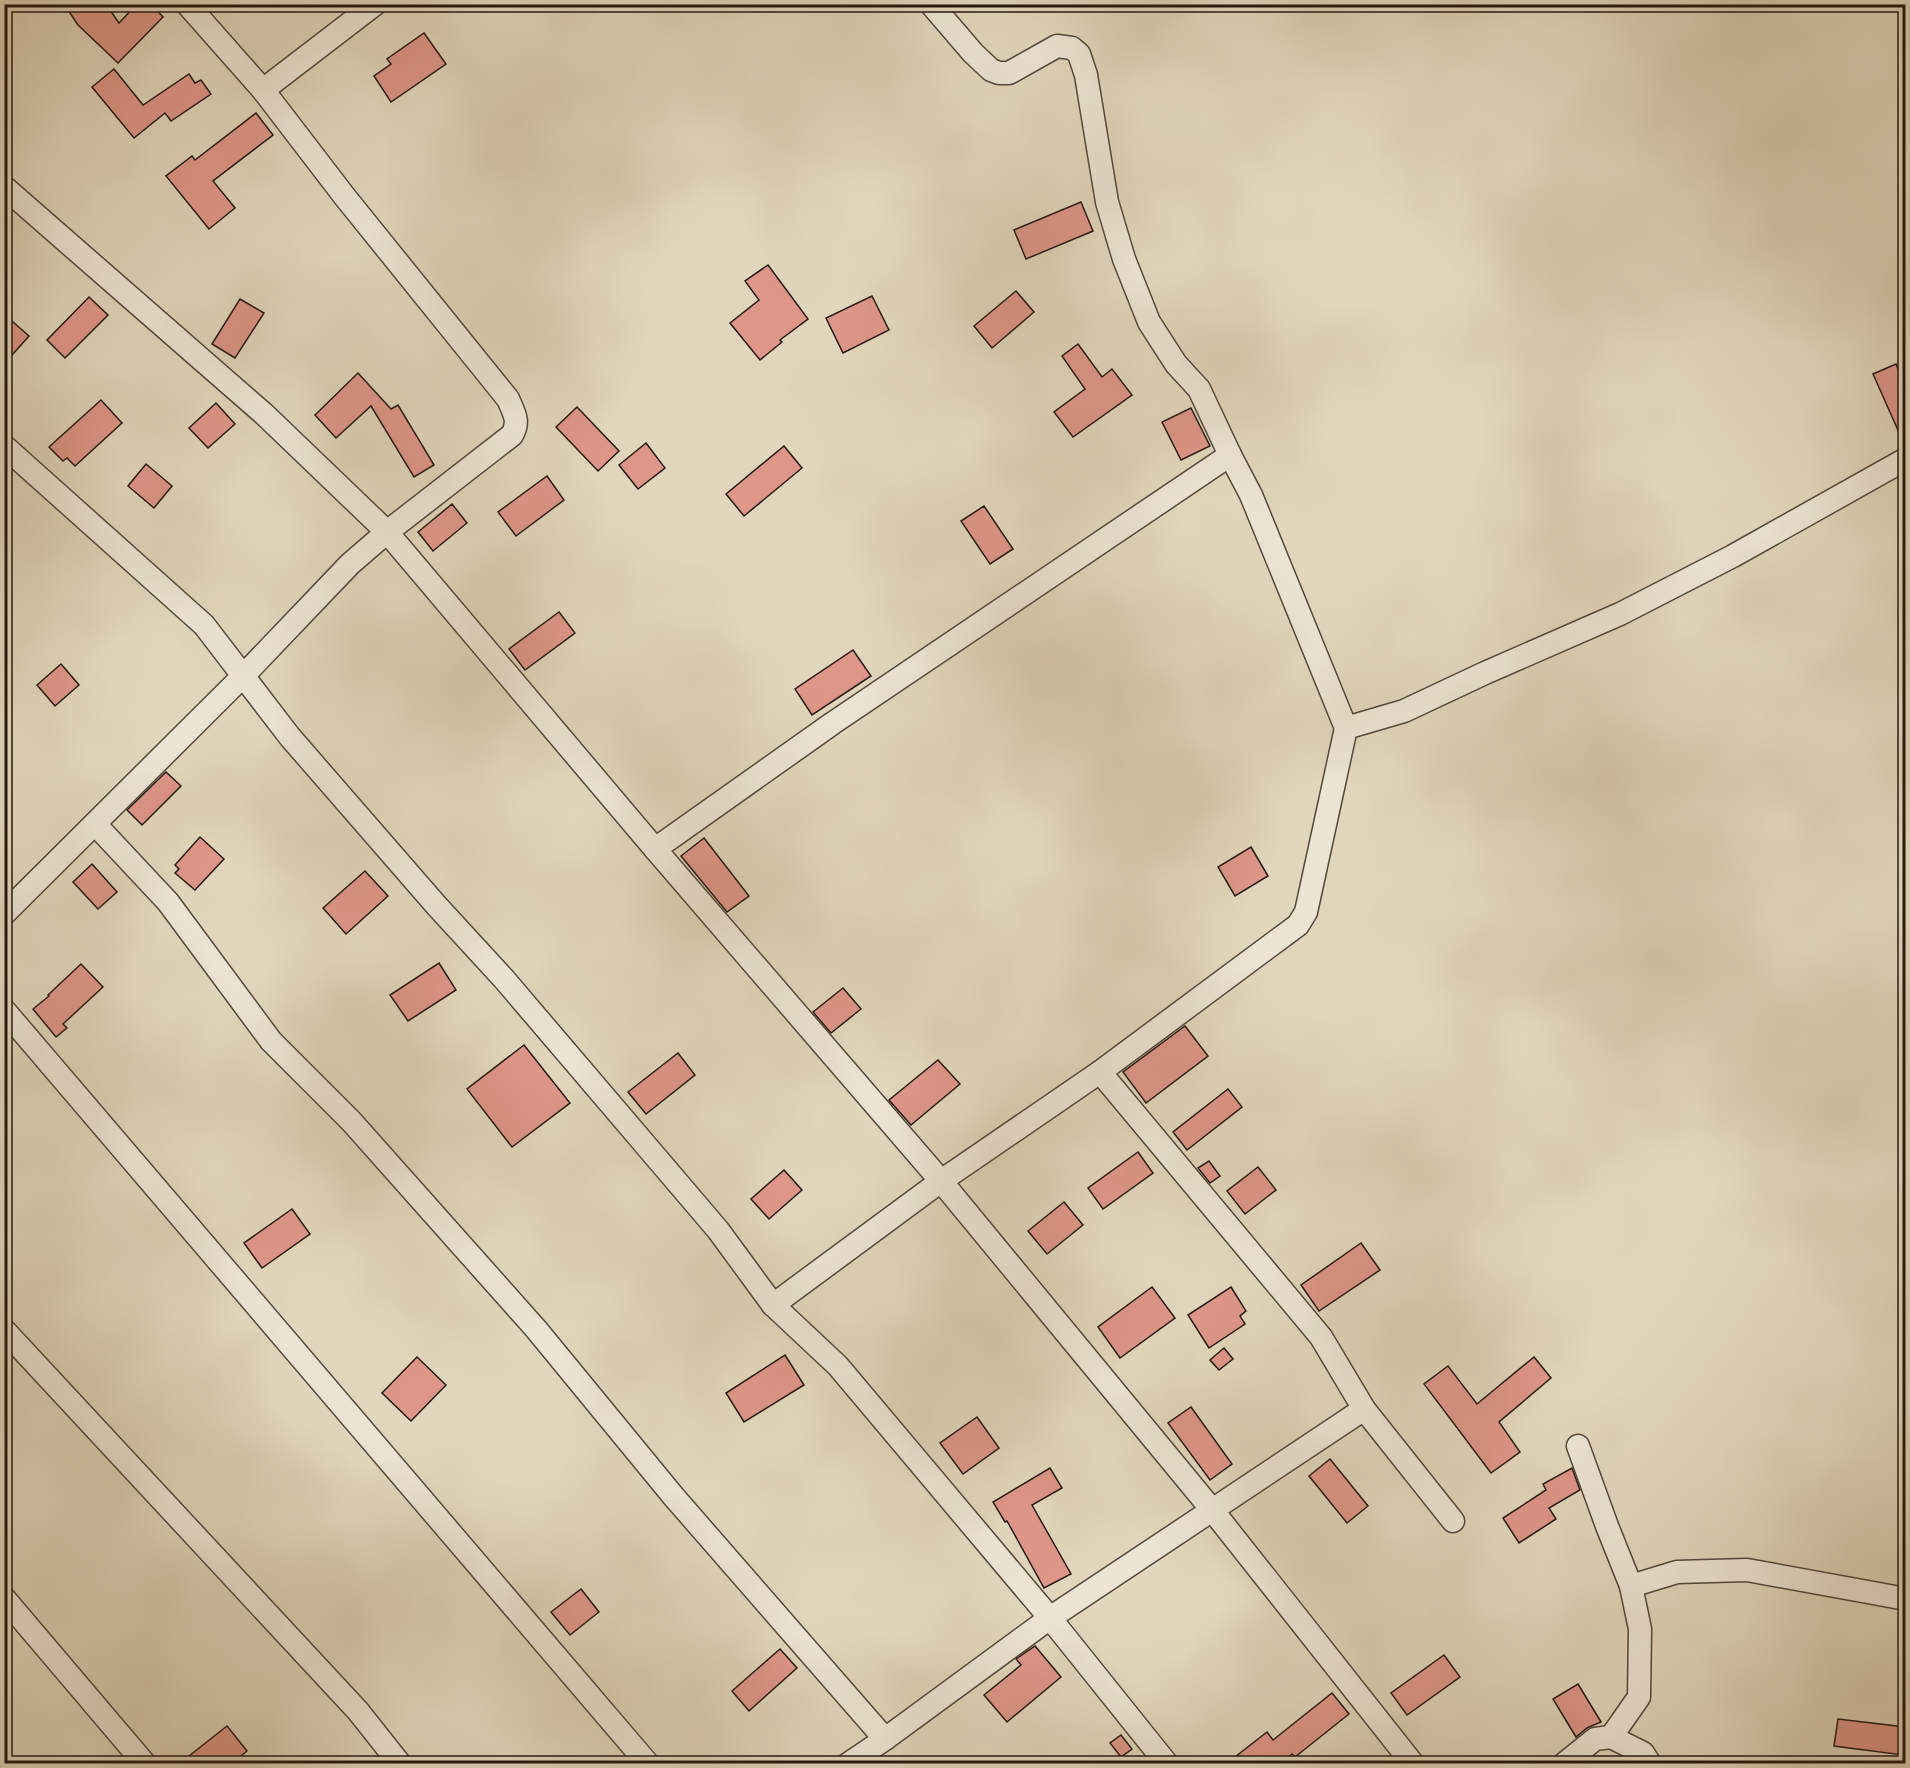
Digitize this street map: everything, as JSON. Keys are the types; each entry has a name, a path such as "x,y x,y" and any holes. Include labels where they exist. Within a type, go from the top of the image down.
{"street":[{"path":"4,914 243,676 351,564 387,532 512,435 517,427 516,416 508,399 345,197 263,90 187,4"},
{"path":"263,90 375,4"},
{"path":"773,1305 941,1181 1100,1072 1298,925 1306,912 1346,728 1251,495 1199,389 1176,364 1149,322 1124,259 1107,202 1086,75 1079,54 1072,48 1057,46 1009,73 999,73 991,70 973,53 931,4"},
{"path":"4,187 264,414 387,532 655,849 941,1181 1213,1511 1413,1764"},
{"path":"4,446 204,625 290,737 436,905 504,979 718,1230 773,1305 838,1366 1050,1618 1167,1764"},
{"path":"655,849 833,723 1230,455"},
{"path":"1346,728 1404,711 1620,614 1733,556 1905,459"},
{"path":"95,824 168,902 271,1041 351,1121 536,1329 674,1497 885,1739"},
{"path":"4,1010 648,1764"},
{"path":"1100,1072 1321,1338 1364,1409 1454,1521"},
{"path":"4,1330 358,1711 400,1764"},
{"path":"848,1764 1050,1618 1364,1409"},
{"path":"1578,1446 1631,1586 1640,1629 1639,1698 1611,1737"},
{"path":"1631,1586 1677,1572 1747,1570 1905,1599"},
{"path":"4,1598 145,1764"},
{"path":"1564,1764 1595,1739 1611,1737 1643,1753 1650,1764"}],"building":[{"path":"64,4 106,4 119,23 137,4 151,4 163,17 118,63 78,25"},
{"path":"424,33 446,64 391,102 374,76 391,64 387,59"},
{"path":"114,69 143,105 189,74 195,83 201,80 211,94 171,121 165,113 134,138 92,87"},
{"path":"256,113 273,135 213,181 235,208 209,229 166,176 192,156 195,160"},
{"path":"1081,202 1093,231 1026,259 1014,230"},
{"path":"768,265 808,319 780,340 782,342 760,360 730,323 759,300 745,281"},
{"path":"1016,291 1034,312 992,348 974,326"},
{"path":"872,296 889,330 843,353 826,318"},
{"path":"89,297 108,315 65,358 47,340"},
{"path":"240,299 264,313 235,358 212,344"},
{"path":"4,314 29,336 4,364"},
{"path":"1078,344 1102,377 1112,369 1132,395 1073,437 1054,412 1085,389 1062,356"},
{"path":"1896,364 1905,386 1905,446 1873,374"},
{"path":"358,373 391,409 398,405 434,465 414,477 371,406 336,438 315,415"},
{"path":"101,400 122,423 75,466 67,458 63,461 49,447"},
{"path":"216,403 235,424 208,448 189,428"},
{"path":"577,407 619,451 598,471 556,427"},
{"path":"1191,408 1210,446 1181,460 1162,422"},
{"path":"646,443 665,468 638,489 619,465"},
{"path":"784,446 802,468 744,516 726,494"},
{"path":"146,464 172,486 154,508 128,486"},
{"path":"547,476 564,500 516,536 498,512"},
{"path":"452,504 467,523 433,551 418,532"},
{"path":"984,506 1013,549 990,564 961,521"},
{"path":"559,612 575,633 525,670 509,649"},
{"path":"853,650 871,676 812,715 795,689"},
{"path":"61,664 79,685 55,706 37,685"},
{"path":"166,772 181,786 142,825 127,810"},
{"path":"200,837 224,859 195,890 175,873 179,869 175,865"},
{"path":"704,838 749,896 727,912 681,856"},
{"path":"1251,847 1268,876 1235,896 1218,867"},
{"path":"92,864 117,892 98,909 73,882"},
{"path":"365,871 388,896 346,934 323,908"},
{"path":"439,963 456,990 408,1021 390,995"},
{"path":"81,964 103,987 63,1024 67,1028 56,1037 33,1009"},
{"path":"843,988 861,1009 831,1033 813,1012"},
{"path":"1185,1026 1208,1056 1146,1103 1123,1072"},
{"path":"524,1045 570,1103 512,1147 467,1089"},
{"path":"678,1053 695,1075 646,1114 628,1092"},
{"path":"938,1060 960,1084 911,1125 889,1100"},
{"path":"1228,1089 1242,1107 1187,1150 1173,1132"},
{"path":"1138,1152 1153,1173 1103,1209 1088,1188"},
{"path":"1209,1161 1220,1176 1210,1183 1198,1168"},
{"path":"1258,1167 1276,1190 1245,1214 1227,1191"},
{"path":"784,1170 802,1190 769,1219 751,1199"},
{"path":"1064,1202 1083,1225 1047,1254 1028,1231"},
{"path":"292,1209 310,1234 262,1268 244,1243"},
{"path":"1361,1243 1380,1270 1319,1311 1301,1285"},
{"path":"1152,1287 1175,1318 1120,1358 1098,1327"},
{"path":"1231,1287 1246,1311 1240,1316 1245,1324 1209,1348 1188,1315"},
{"path":"1224,1348 1233,1359 1219,1370 1210,1360"},
{"path":"785,1355 804,1385 744,1422 726,1393"},
{"path":"417,1357 446,1385 411,1421 382,1393"},
{"path":"1534,1357 1551,1378 1499,1422 1520,1452 1491,1473 1424,1384 1448,1366 1477,1404"},
{"path":"1191,1407 1232,1464 1210,1480 1168,1423"},
{"path":"977,1417 999,1448 963,1474 940,1443"},
{"path":"1330,1459 1368,1506 1347,1523 1309,1476"},
{"path":"1050,1468 1062,1488 1032,1505 1071,1574 1044,1588 1007,1521 1005,1522 993,1502"},
{"path":"1572,1468 1580,1490 1549,1508 1556,1519 1519,1543 1503,1518 1546,1490 1543,1484"},
{"path":"581,1589 599,1612 570,1635 551,1612"},
{"path":"1035,1646 1061,1677 1007,1722 984,1695 1021,1665 1016,1659"},
{"path":"780,1649 797,1668 749,1711 732,1691"},
{"path":"1444,1655 1460,1677 1407,1715 1391,1693"},
{"path":"1578,1684 1601,1722 1587,1728 1576,1737 1553,1699"},
{"path":"1332,1693 1349,1714 1295,1757 1292,1754 1280,1764 1226,1764 1267,1732 1273,1740"},
{"path":"1838,1719 1905,1727 1903,1755 1834,1746"},
{"path":"227,1726 247,1751 231,1764 179,1764"},
{"path":"1121,1735 1132,1749 1121,1757 1110,1743"}]}
